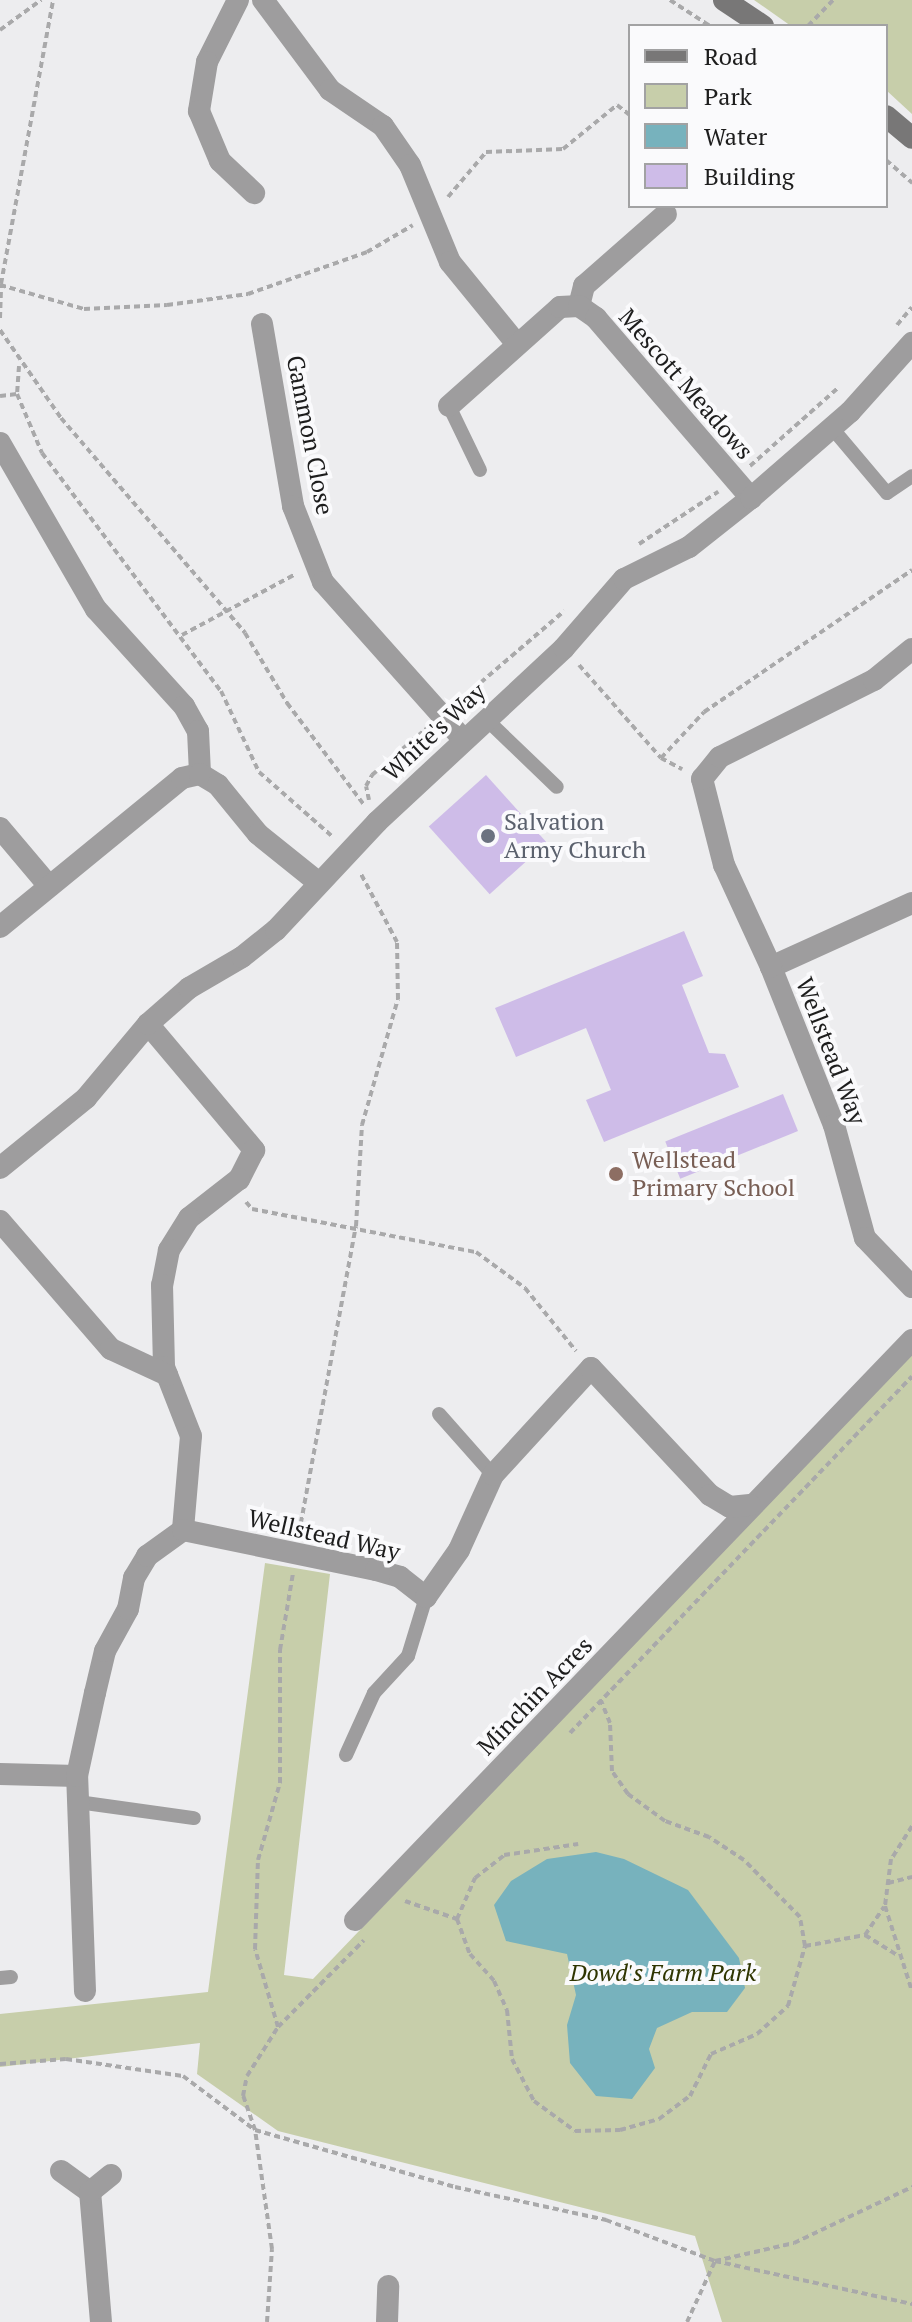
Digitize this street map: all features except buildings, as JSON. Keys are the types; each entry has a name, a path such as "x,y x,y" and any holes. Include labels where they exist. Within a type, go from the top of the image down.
{"main road":[{"path":"724,0 760,24"},
{"path":"888,118 912,138"}],"street":[{"path":"238,0 207,62 199,111 220,161 254,193"},
{"path":"263,0 330,90 383,126 410,165 450,262 516,343"},
{"path":"449,406 516,343 560,307 579,306 584,286 666,214"},
{"name":"Mescott Meadows","path":"579,306 596,318 751,498"},
{"name":"Gammon Close","path":"262,324 293,506 323,582 463,739"},
{"name":"White's Way","path":"0,1168 86,1098 148,1024 189,988 276,930 377,822 564,648 624,579 689,547 751,498 832,428 912,343"},
{"path":"0,443 96,609 184,706 198,731 200,774"},
{"path":"771,967 724,865 702,779 720,757 874,680 912,649"},
{"path":"0,927 182,778 200,774 218,785 258,834 319,883"},
{"path":"0,828 49,886"},
{"name":"Wellstead Way","path":"912,903 771,967 834,1125 865,1238 912,1287"},
{"path":"85,1991 77,1776 105,1651 128,1609 134,1578 147,1556 183,1530 191,1436 167,1375 162,1312 169,1250 189,1218 239,1179 254,1150 148,1024"},
{"path":"0,1180 0,1190"},
{"path":"0,1221 111,1349 167,1375"},
{"path":"426,1597 459,1550 493,1475 591,1368 710,1495 730,1507 750,1505 912,1340"},
{"name":"Minchin Acres","path":"355,1920 750,1505"},
{"name":"Wellstead Way","path":"183,1530 400,1577 426,1597"},
{"path":"0,1774 77,1776"},
{"path":"61,2171 90,2192 101,2322"},
{"path":"90,2192 111,2175"},
{"path":"387,2322 388,2286"}],"lane":[{"path":"449,406 480,470"},
{"path":"832,428 887,493 912,476"},
{"path":"486,719 557,787"},
{"path":"439,1414 493,1475"},
{"path":"346,1755 374,1693 408,1656 426,1597"},
{"path":"78,1802 194,1818"}],"path":[{"path":"0,30 41,0"},
{"path":"0,318 0,284 53,0"},
{"path":"670,0 707,24"},
{"path":"810,24 833,0"},
{"path":"0,284 84,309 167,305 248,294 367,252 429,216 486,152 563,149 617,105 628,113"},
{"path":"888,162 912,183"},
{"path":"0,330 19,363 227,612 287,703 377,822"},
{"path":"19,363 17,394 42,453 100,527 127,573 182,635 221,691 259,772 350,852 397,942 398,984 362,1125 356,1226 280,1650 280,1783 258,1860 255,1949 278,2027 247,2076 243,2096 255,2130 272,2249 267,2322"},
{"path":"0,396 17,394"},
{"path":"182,635 315,564"},
{"path":"661,758 704,712 912,570"},
{"path":"564,648 661,758 702,779"},
{"path":"356,1226 476,1252 525,1288 591,1368"},
{"path":"578,1844 504,1855 475,1878 457,1919 470,1954 494,1981 507,2010 512,2059 534,2101 575,2131 620,2130 659,2119 690,2096 711,2054 757,2034 788,2006 805,1946 800,1917 744,1860 709,1837 665,1821 628,1794 612,1771 610,1723 601,1701"},
{"path":"912,1826 891,1859 885,1906 912,1991"},
{"path":"888,1883 912,1877"},
{"path":"403,1901 457,1919"},
{"path":"865,1935 885,1906"},
{"path":"805,1946 865,1935 899,1957"},
{"path":"0,2064 66,2059 183,2076 255,2130 455,2187 606,2220 715,2261 912,2304"},
{"path":"715,2261 794,2243 912,2187"},
{"path":"687,2322 715,2261"}],"green space":[{"path":"754,0 912,0 912,114 888,92 888,24 788,24"},
{"name":"Dowd's Farm Park","path":"912,1354 912,2322 722,2322 695,2236 278,2131 197,2074 200,2043 0,2067 0,2014 208,1992 265,1563 330,1574 284,1975 313,1979"}],"water":[{"path":"596,1852 624,1859 688,1890 739,1958 745,1988 727,2012 692,2012 657,2028 649,2049 655,2068 632,2099 596,2096 570,2063 567,2025 576,1995 567,1954 506,1941 494,1905 511,1881 547,1859"}],"place":[{"name":"Salvation Army Church","path":"488,836"},
{"name":"Wellstead Primary School","path":"616,1174"}]}
